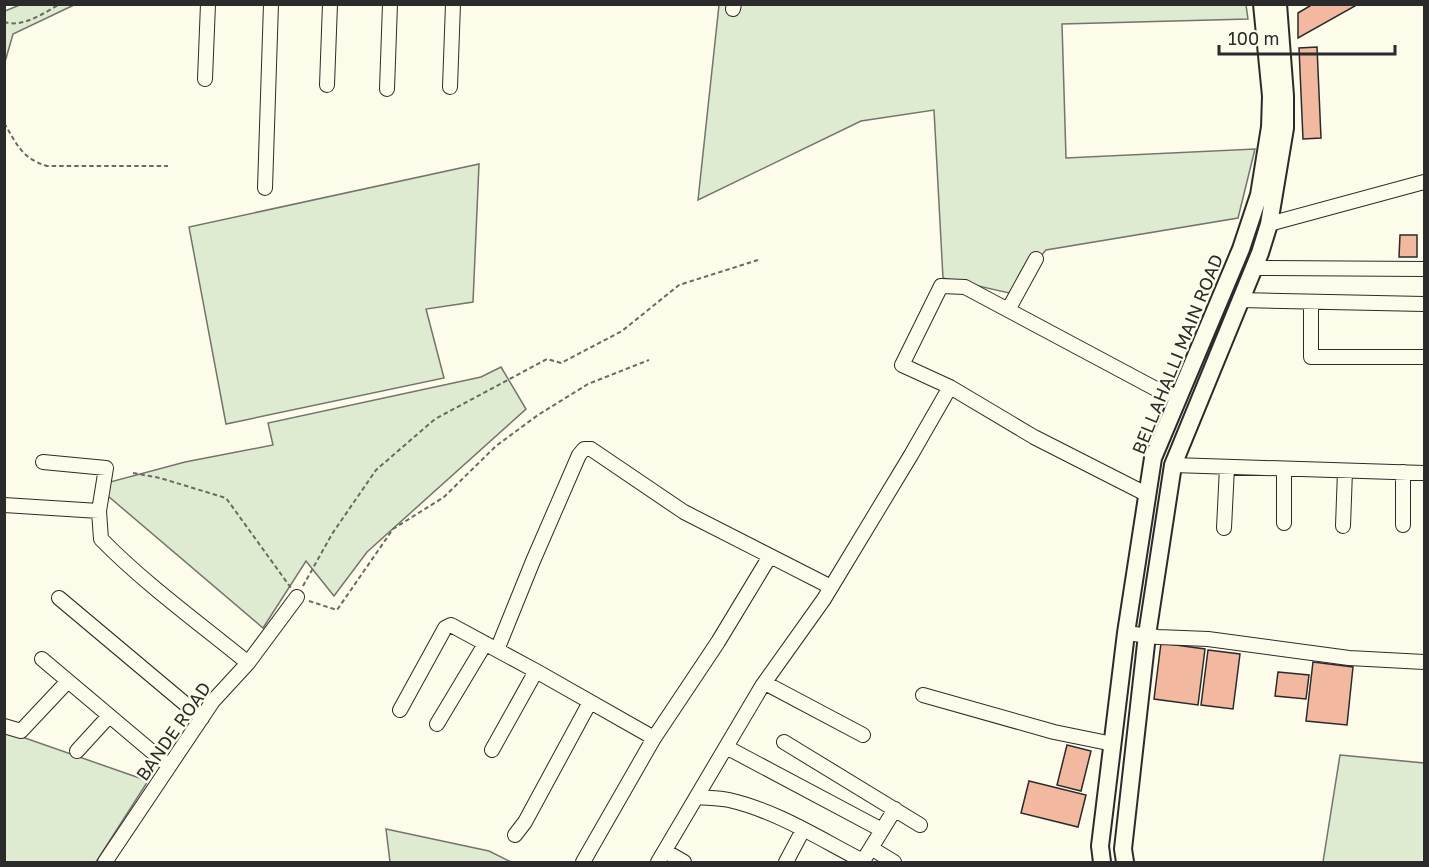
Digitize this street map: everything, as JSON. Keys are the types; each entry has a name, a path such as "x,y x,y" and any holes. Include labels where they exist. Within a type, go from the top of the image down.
{"main road":[{"name":"BELLAHALLI MAIN ROAD","path":"1102,862 1100,846 1126,633 1153,458 1241,249 1259,195 1270,127 1271,96 1262,4"},
{"name":"BELLAHALLI MAIN ROAD","path":"1125,862 1123,849 1147,635 1173,465 1254,268 1269,224 1285,128 1285,96 1278,4"}],"street":[{"path":"205,79 208,4"},
{"path":"265,188 271,4"},
{"path":"327,85 330,4"},
{"path":"387,89 390,4"},
{"path":"450,87 453,4"},
{"path":"1269,224 1425,182"},
{"path":"1008,310 1035,259"},
{"path":"1254,268 1425,269"},
{"path":"1148,495 1034,436 950,387 902,365 941,286 965,287 1156,389 1179,398"},
{"path":"1240,300 1425,304"},
{"path":"1311,302 1311,357 1425,357"},
{"path":"684,862 661,857 765,682 831,587 950,387"},
{"path":"437,724 491,647 533,561 579,455 584,449 591,449 684,512 831,587"},
{"path":"43,462 106,468 99,511 101,539 131,570 156,587 248,663"},
{"path":"1173,465 1425,473"},
{"path":"1224,528 1227,467"},
{"path":"1284,469 1284,523"},
{"path":"1342,526 1345,471"},
{"path":"1403,472 1403,525"},
{"path":"4,505 99,511"},
{"path":"583,862 654,738 718,642 770,556"},
{"name":"BANDE ROAD","path":"105,862 213,701 248,663 297,597"},
{"path":"60,598 202,718"},
{"path":"400,710 445,628 455,626 654,738"},
{"path":"1126,633 1208,639 1349,658 1425,662"},
{"path":"42,659 170,766"},
{"path":"492,750 536,671"},
{"path":"4,726 21,731 68,681"},
{"path":"765,682 863,735"},
{"path":"923,695 1054,732 1113,744"},
{"path":"514,835 525,822 590,702"},
{"path":"77,751 109,716"},
{"path":"784,742 920,825"},
{"path":"726,747 882,830"},
{"path":"697,797 728,800 762,811 804,830 863,862 895,809"},
{"path":"786,862 804,830"},
{"path":"871,848 894,862"}],"path":[{"path":"4,22 33,19 60,4"},
{"path":"4,123 23,154 34,163 46,166 168,166"},
{"path":"297,597 332,534 376,470 435,419 547,359 561,363 622,331 679,285 758,260"},
{"path":"133,473 160,478 226,498 297,597 337,610 393,529 444,496 496,446 538,415 588,384 649,360"}],"green space":[{"path":"22,4 74,5 13,34 5,62 5,11"},
{"path":"719,5 1246,5 1248,19 1062,24 1066,158 1255,149 1238,218 1046,250 1009,293 943,278 934,110 861,121 698,200"},
{"path":"479,164 473,302 426,309 444,378 226,424 189,227"},
{"path":"501,367 526,409 367,552 334,596 306,561 263,628 108,496 110,482 185,462 273,445 268,423 481,377"},
{"path":"5,731 148,781 96,862 5,862"},
{"path":"1340,755 1424,763 1424,862 1323,862"},
{"path":"386,829 489,851 511,862 390,862"}],"building":[{"path":"1313,4 1354,4 1355,6 1298,38 1298,13"},
{"path":"1317,47 1321,138 1303,139 1299,48"},
{"path":"1400,235 1417,235 1417,257 1399,257"},
{"path":"1161,643 1205,649 1198,705 1154,699"},
{"path":"1208,650 1240,654 1233,709 1201,705"},
{"path":"1313,662 1353,667 1347,725 1306,721"},
{"path":"1278,672 1309,675 1306,699 1275,696"},
{"path":"1067,745 1091,751 1081,791 1057,785"},
{"path":"1029,781 1086,795 1078,827 1021,813"}]}
